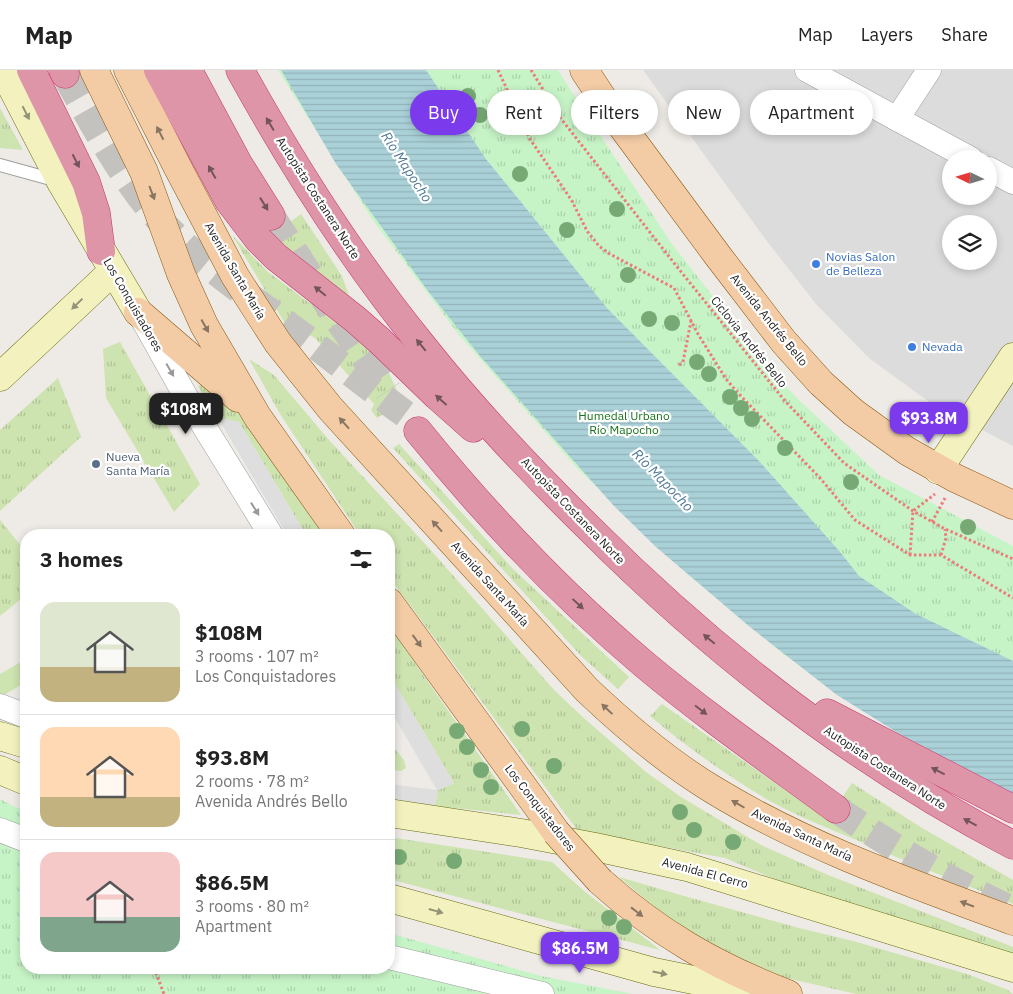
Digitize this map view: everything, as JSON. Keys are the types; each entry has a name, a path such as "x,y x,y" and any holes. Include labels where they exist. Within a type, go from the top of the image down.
{"highway":[{"path":"31,70 86,182 96,213 107,261"},
{"path":"158,70 225,194 258,239 276,257 374,335 467,423 559,498"},
{"path":"188,70 239,165 271,216"},
{"name":"Autopista Costanera Norte","path":"240,70 304,180 371,279 466,399 559,498 638,577 746,670 811,719 902,781 954,813 1013,845"},
{"path":"418,431 493,519 615,638 678,692 836,809"},
{"path":"746,670 1013,809"}],"main road":[{"path":"94,70 144,172 192,302 257,416 337,529"},
{"name":"Avenida Santa María","path":"128,70 235,276 278,343 330,408 587,690 622,723 684,771 761,817 825,848 1013,921"},
{"name":"Avenida Andrés Bello","path":"584,70 647,161 790,349 821,383 853,412 907,451 938,470 1013,506"},
{"path":"138,312 214,376 257,416"},
{"name":"Los Conquistadores","path":"395,610 556,832 600,881 669,936 724,967 785,993"}],"street":[{"name":"Los Conquistadores","path":"3,70 61,182 186,397 267,529"},
{"path":"807,70 954,150"},
{"path":"897,119 929,70"},
{"path":"998,173 1013,182"},
{"path":"0,377 47,333 107,261"},
{"path":"0,356 11,346 27,337 47,333"},
{"path":"938,470 1013,357"},
{"path":"0,706 20,714"},
{"path":"0,736 20,742"},
{"path":"0,770 20,778"},
{"name":"Avenida El Cerro","path":"395,814 530,835 687,867 806,902 1013,968"},
{"path":"0,830 20,838"},
{"path":"395,900 654,972 708,983 785,993"},
{"path":"395,958 542,994"}],"lane":[{"path":"0,165 61,182"}],"path":[{"path":"498,70 530,139 572,201 587,231 599,246 608,252 674,288 726,379 820,478 855,520 910,555 942,555 1013,598"},
{"name":"Ciclovía Andrés Bello","path":"531,70 562,120 785,401 844,463 913,511 945,529 1013,559"},
{"path":"679,365 683,362 691,320"},
{"path":"910,555 913,511"},
{"path":"942,555 946,538 945,529"},
{"path":"156,974 164,994"}],"shaded area":[{"path":"643,70 1013,70 1013,446 932,404 869,358 816,304 766,240 690,135 740,135 740,90 668,90 668,105"},
{"path":"218,418 239,422 302,529 283,529"},
{"path":"395,684 454,783 438,790 435,806 395,799 395,785 437,790 395,718"}],"green space":[{"name":"Humedal Urbano Río Mapocho","path":"278,70 421,70 433,90 410,90 410,135 464,135 602,306 806,514 760,462 607,308 486,159 470,135 477,135 477,90 439,90 426,70 558,70 571,91 571,135 600,135 672,244 766,364 798,399 879,475 1013,546 1013,796 894,731 782,653 684,571 577,468 459,335 372,219"},
{"path":"0,108 23,150 0,148"},
{"path":"301,214 342,276 351,301 271,236"},
{"path":"232,235 268,272 382,357 397,391 394,405 377,418 371,410 374,404 315,338 307,334 298,338 289,330"},
{"path":"120,342 200,484 174,512 106,398 103,349"},
{"path":"249,359 274,375 329,440 427,546 555,691 646,772 681,797 761,845 828,875 1013,947 1013,957 791,886 725,858 578,831 395,585 395,529 356,529 280,414"},
{"path":"58,378 81,437 0,511 0,430"},
{"path":"202,384 237,408 321,529 302,529 239,422 218,418 198,386"},
{"path":"399,444 513,569 629,677 618,689 581,656 393,448"},
{"path":"0,520 20,545 20,600 0,616"},
{"path":"395,635 521,815 435,806 438,790 454,783 395,684"},
{"path":"20,662 20,686 4,695 0,694 0,674"},
{"path":"662,704 827,819 852,783 922,828 1013,880 1013,904 821,825 768,800 707,760 650,716"},
{"path":"395,749 404,760 406,768 401,771 395,770"},
{"path":"0,799 20,808 20,974 395,974 395,935 541,976 633,994 0,994"},
{"path":"395,838 552,862 584,891 660,950 395,881"},
{"path":"619,877 967,974 1008,990 1013,994 856,994 778,976 726,955 675,924"}],"water":[{"name":"Humedal Urbano Río Mapocho","path":"281,70 426,70 439,90 410,90 410,135 470,135 486,159 607,308 760,462 859,576 916,614 1013,661 1013,794 898,733 837,695 750,627 656,547 614,506 480,356 428,291 336,164"}],"tunnel":[{"path":"65,74 126,177 166,227 201,260 405,414"},
{"path":"271,216 337,318 388,391"},
{"path":"836,809 920,862 1008,908"}],"place":[{"name":"Novias Salon de Belleza","path":"816,264"},
{"name":"Nevada","path":"912,347"},
{"name":"Nueva Santa María","path":"96,464"}],"water label":[{"name":"Río Mapocho","path":"407,167"},
{"name":"Río Mapocho","path":"663,480"}]}
